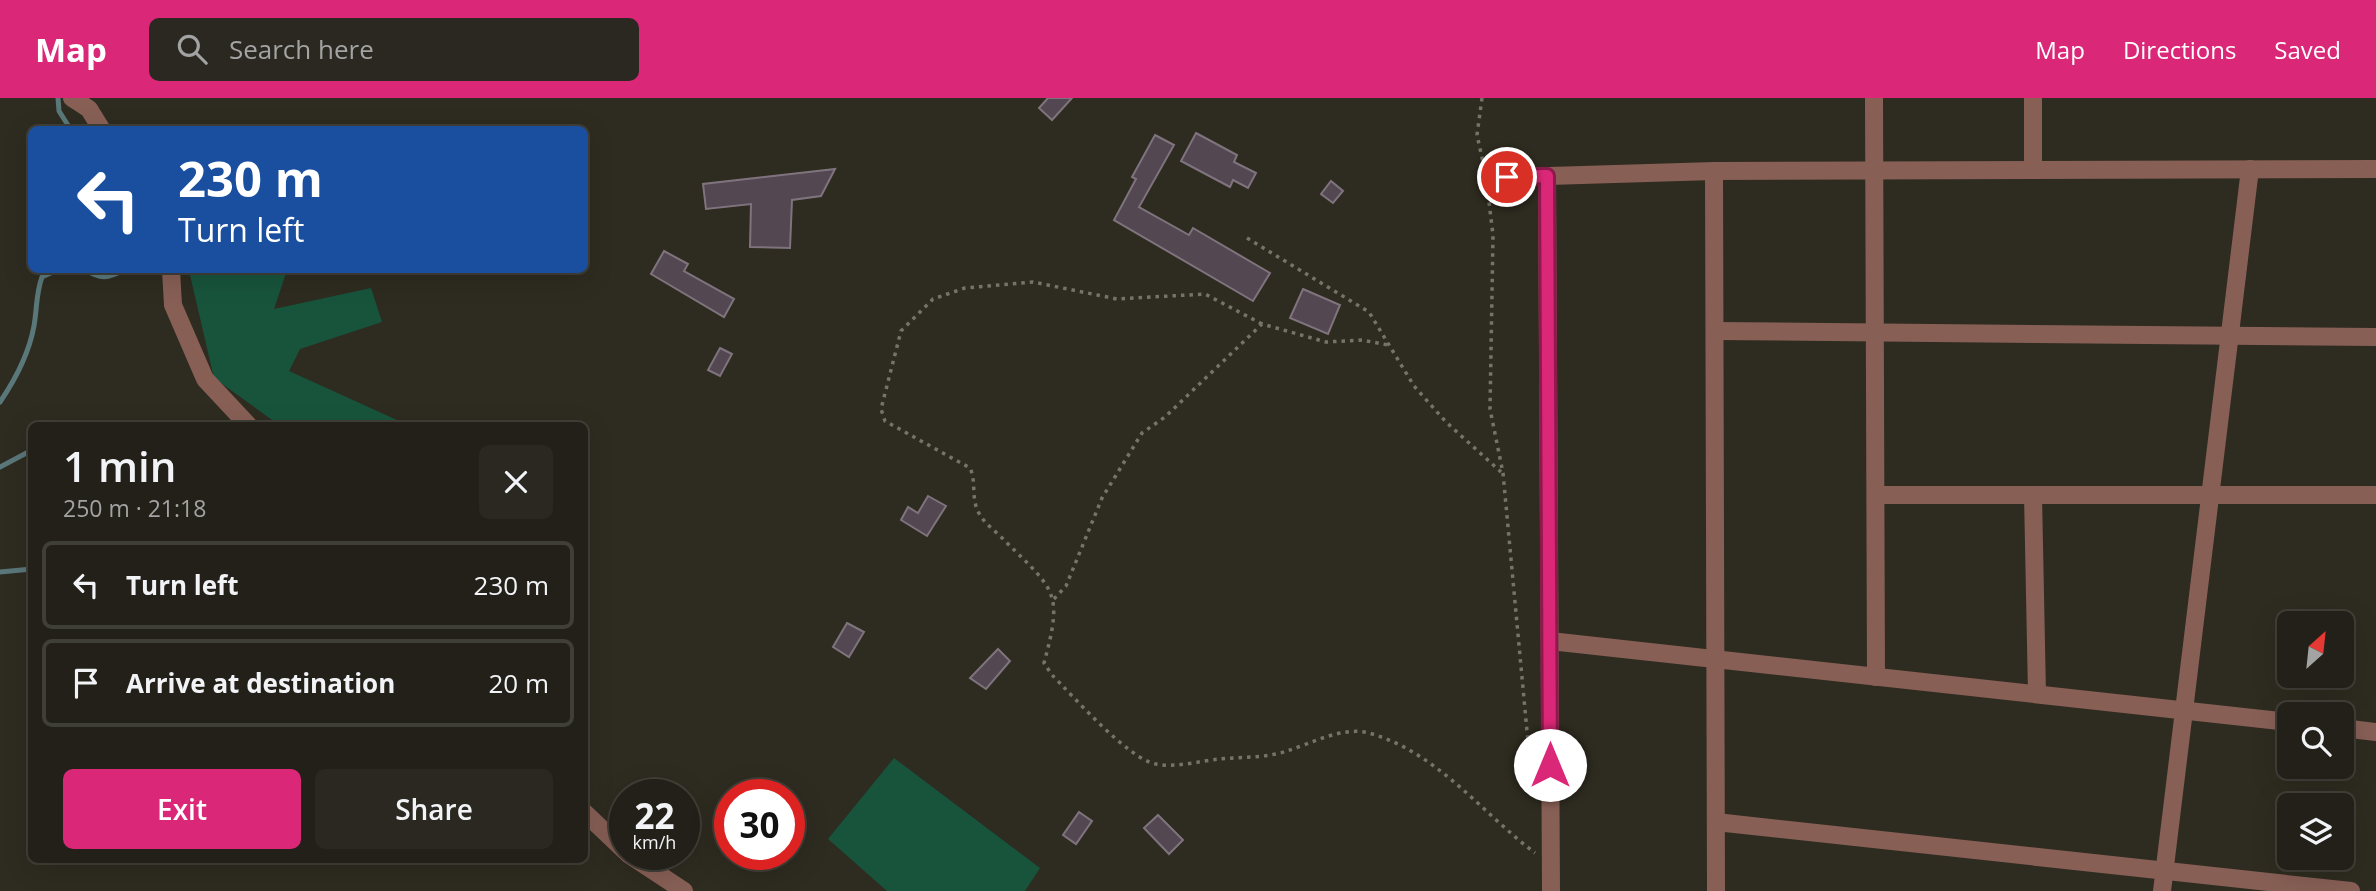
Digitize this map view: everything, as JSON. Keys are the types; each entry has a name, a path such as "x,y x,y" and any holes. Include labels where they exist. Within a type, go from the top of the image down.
{"street":[{"path":"72,98 89,109 100,126"},
{"path":"1874,98 1877,677"},
{"path":"2033,98 2033,170"},
{"path":"2162,891 2250,169"},
{"path":"1486,178 1714,171 2376,169"},
{"path":"1714,171 1716,891"},
{"path":"1547,176 1551,891"},
{"path":"171,273 173,305 205,379 245,422"},
{"path":"1715,331 2376,337"},
{"path":"1876,495 2376,495"},
{"path":"2033,495 2037,694"},
{"path":"1550,641 2277,721"},
{"path":"2354,729 2376,732"},
{"path":"588,816 609,836"},
{"path":"1716,822 2351,891"},
{"path":"652,870 684,891"}],"path":[{"path":"1482,98 1477,135 1493,235 1490,409 1503,473 1532,795"},
{"path":"1247,238 1369,312 1414,386 1446,422 1503,473"},
{"path":"1388,345 1362,340 1326,342 1262,324 1205,295 1118,299 1033,282 964,288 933,299 901,331 881,409 885,421 970,468 972,495 981,516 1047,582 1054,599 1056,620 1044,663 1052,675 1135,755 1155,764 1174,764 1278,754 1340,733 1366,732 1403,745 1430,761 1504,829 1551,865"},
{"path":"1054,599 1066,586 1102,498 1142,433 1165,417 1262,324"}],"green space":[{"path":"286,273 274,309 371,288 382,322 300,349 289,371 401,422 275,422 214,378 190,275"},
{"path":"894,758 1040,868 1025,891 887,891 828,839"}],"building":[{"path":"1048,98 1072,98 1052,120 1039,108"},
{"path":"1196,133 1237,155 1234,162 1256,173 1248,188 1233,180 1230,187 1181,161"},
{"path":"1155,135 1174,145 1139,207 1189,235 1193,228 1270,273 1253,301 1114,220 1136,179 1132,177"},
{"path":"835,169 821,196 792,200 790,248 750,247 751,204 706,209 703,184"},
{"path":"1331,181 1343,191 1333,203 1321,194"},
{"path":"664,251 688,264 684,271 734,299 724,317 651,274"},
{"path":"1303,289 1340,305 1328,334 1290,318"},
{"path":"720,348 732,354 720,376 708,370"},
{"path":"928,496 946,506 927,536 901,520 908,507 918,513"},
{"path":"847,623 864,632 849,657 833,647"},
{"path":"998,649 1010,661 986,689 970,678"},
{"path":"1079,812 1092,821 1076,844 1063,835"},
{"path":"1158,815 1183,840 1169,854 1144,828"}],"waterway":[{"path":"58,98 59,111 68,126"},
{"path":"0,402 29,346 42,277 51,273"},
{"path":"92,273 105,277 117,273"},
{"path":"0,467 28,452"},
{"path":"0,572 28,569"}],"route":[{"path":"1507,177 1547,176 1550,765"}]}
